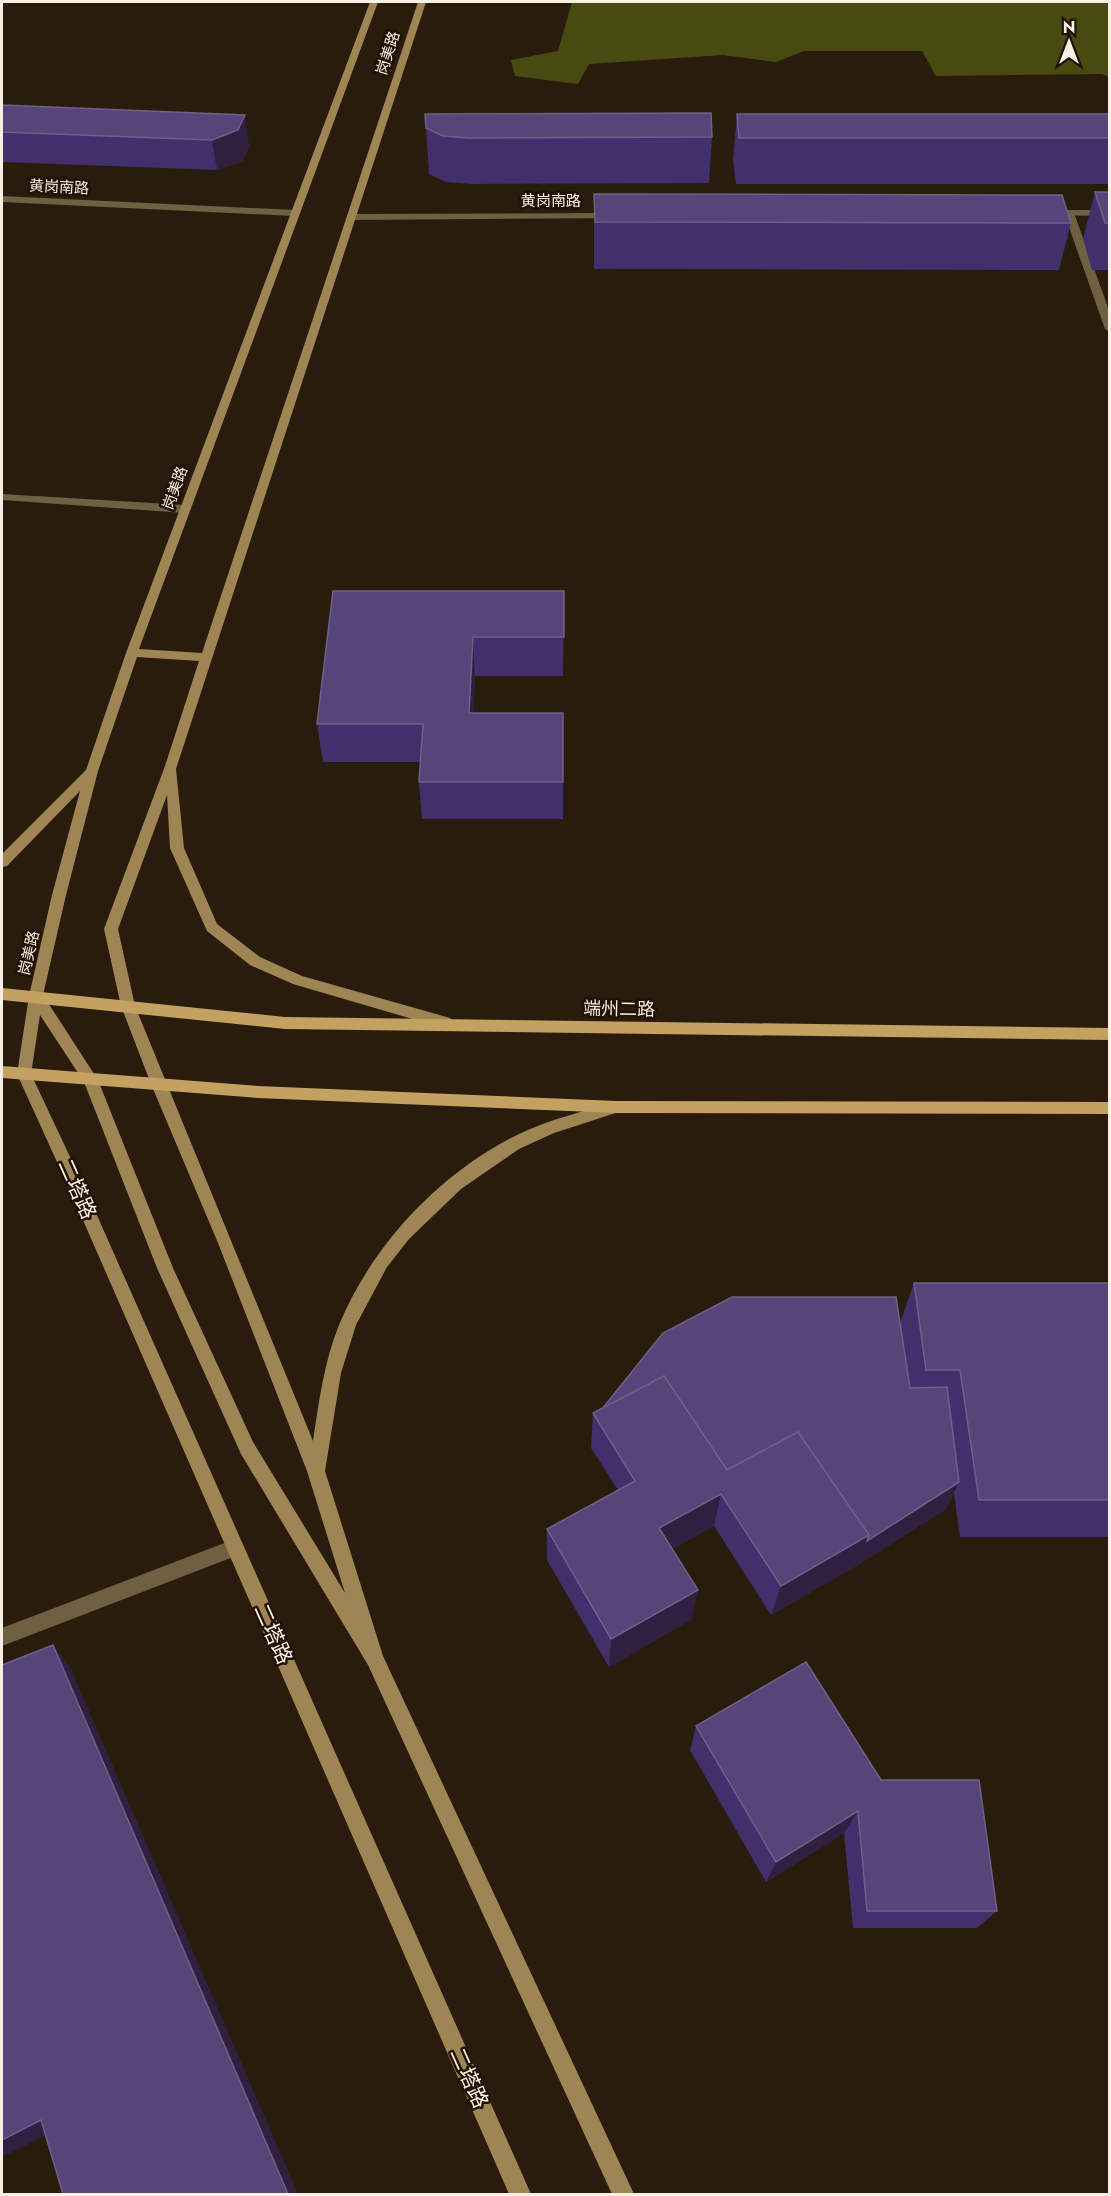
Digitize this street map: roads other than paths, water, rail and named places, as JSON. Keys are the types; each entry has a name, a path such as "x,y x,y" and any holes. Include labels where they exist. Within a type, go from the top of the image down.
{"main road":[{"name":"岗美路","path":"24,1074 36,996 59,895 92,771 132,653 374,2"},
{"name":"岗美路","path":"158,1084 128,1006 111,929 171,766 422,2"},
{"path":"132,653 207,657"},
{"path":"171,766 177,848 212,927 255,961 298,980 459,1027"},
{"path":"2,862 92,771"},
{"name":"端州二路","path":"2,994 285,1023 1110,1034"},
{"path":"36,996 91,1080 165,1268 247,1448 375,1658 623,2194"},
{"path":"2,1072 258,1092 617,1107 1110,1108"},
{"name":"二塔路","path":"24,1074 520,2194"},
{"path":"158,1084 226,1243 316,1472 375,1658"},
{"path":"316,1472 336,1359 357,1306 392,1246 426,1209 516,1142 617,1107"}],"street":[{"name":"黄岗南路","path":"2,199 295,213"},
{"path":"1034,213 1110,213"},
{"path":"1069,213 1110,329"},
{"name":"黄岗南路","path":"352,217 621,216"},
{"path":"2,497 185,509"},
{"path":"2,1637 235,1548"}]}
